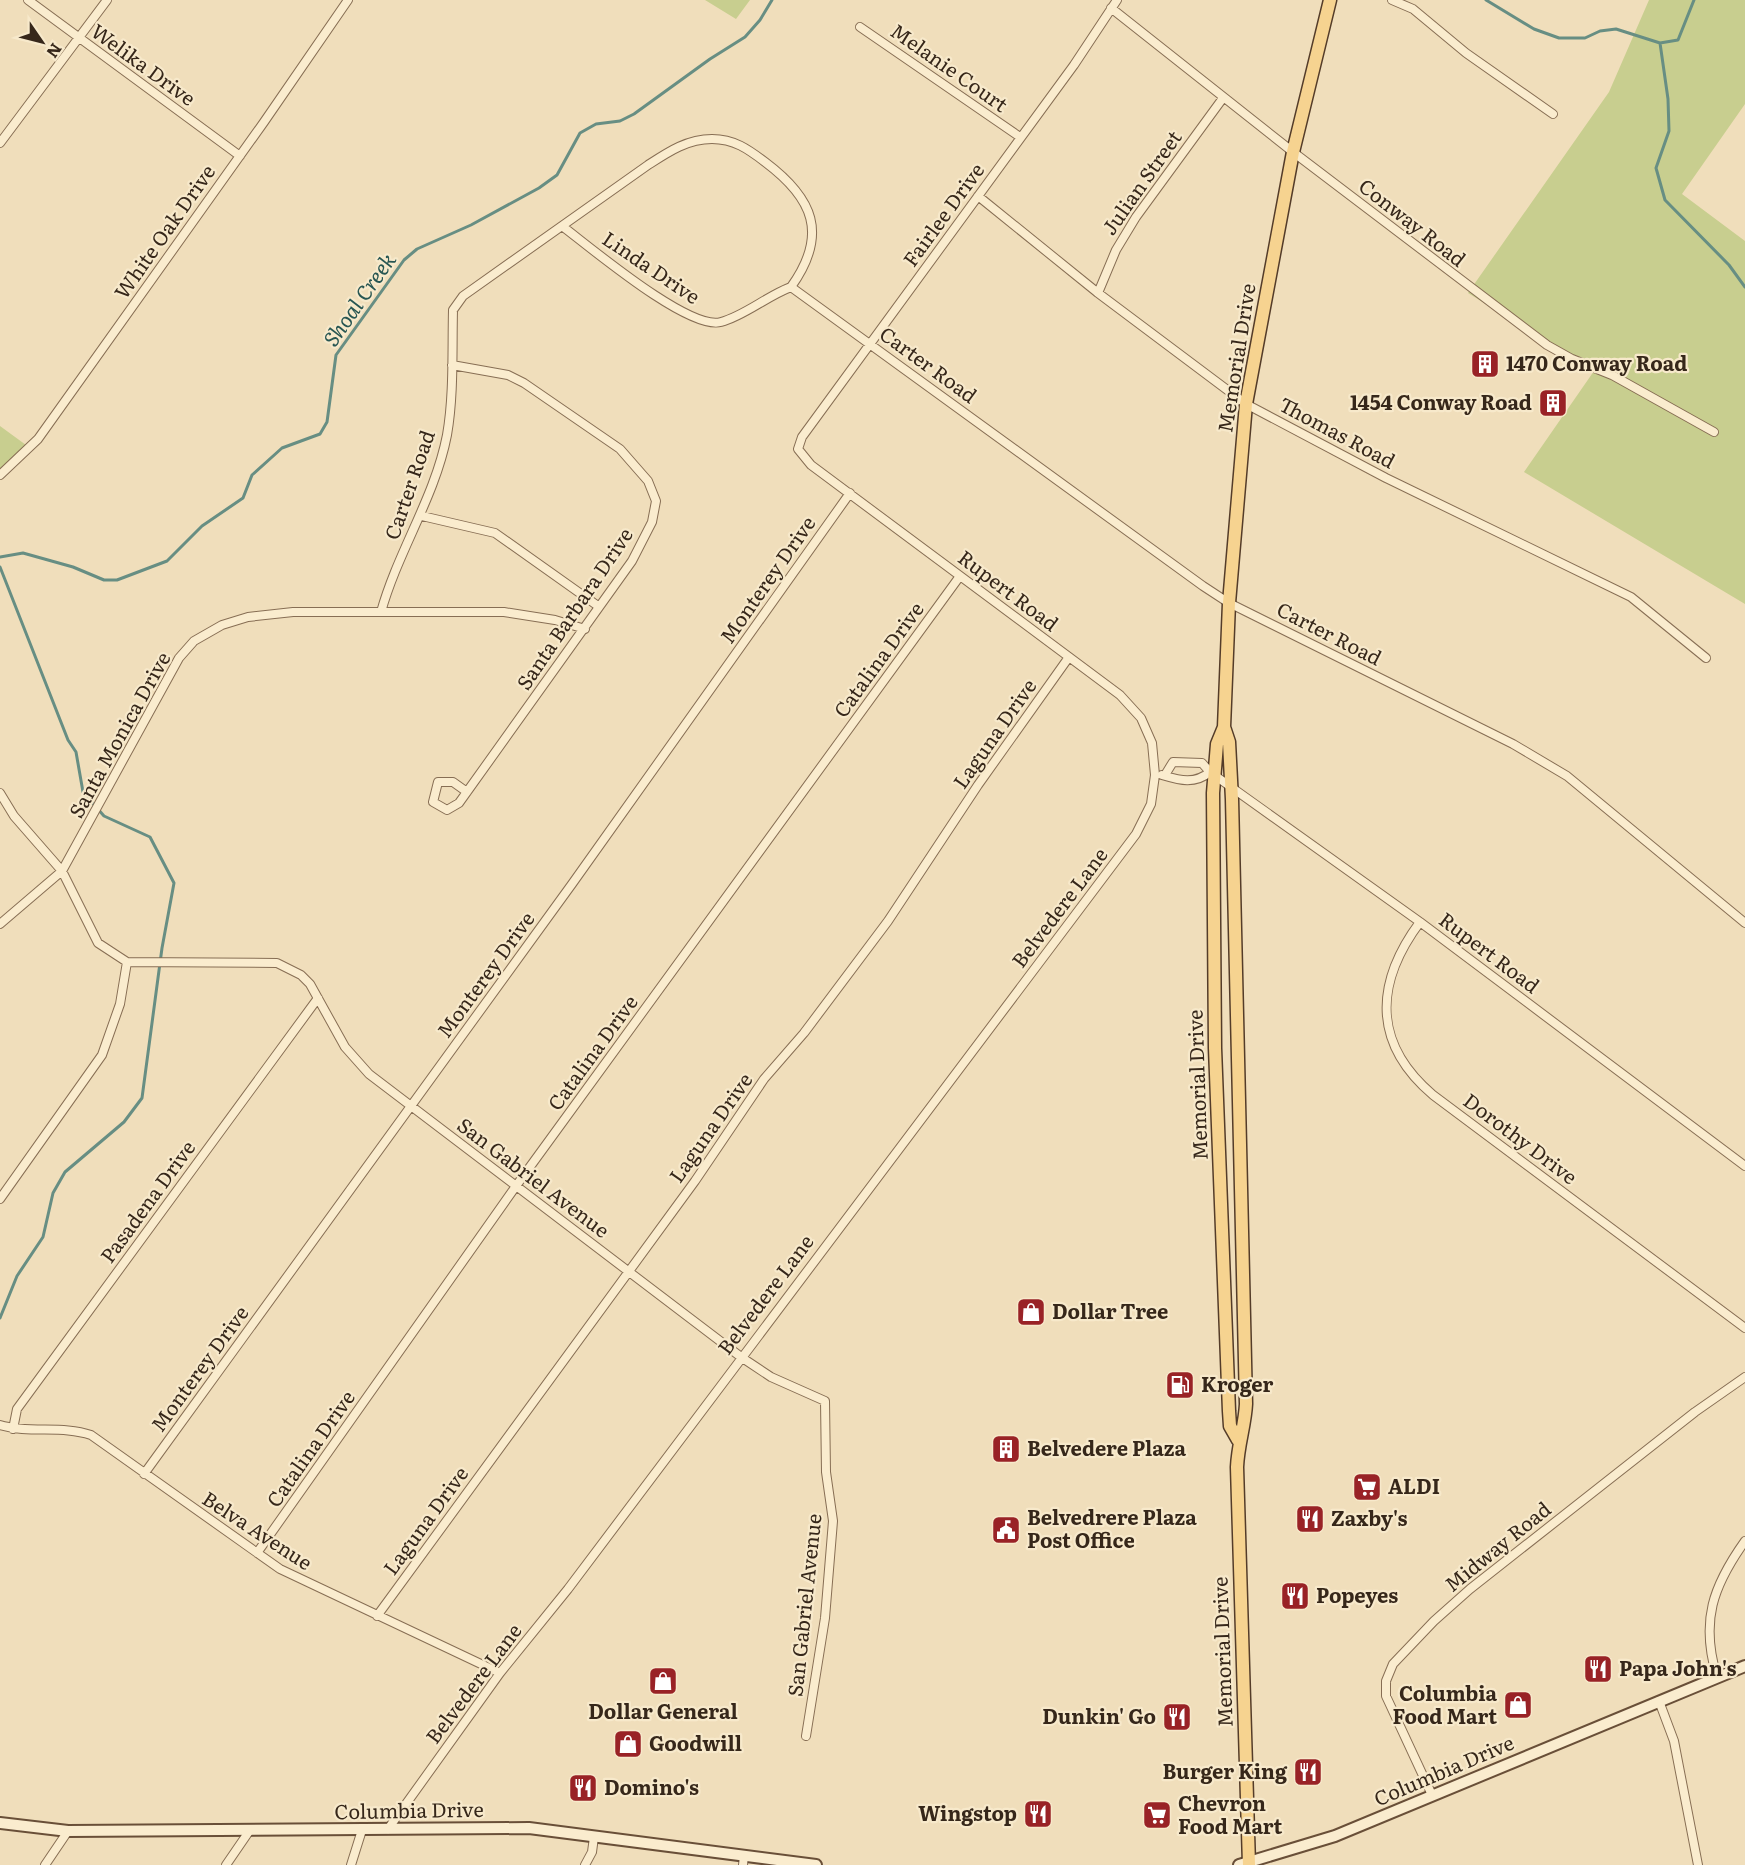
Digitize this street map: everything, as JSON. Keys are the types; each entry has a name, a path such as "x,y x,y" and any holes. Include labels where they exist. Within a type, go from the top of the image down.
{"main road":[{"name":"Memorial Drive","path":"1238,1440 1230,1426 1222,1266 1212,876 1212,773 1217,744 1224,727 1229,603 1246,404 1293,152 1330,0"},
{"name":"Memorial Drive","path":"1224,727 1229,742 1231,785 1246,1404 1246,1421 1238,1440 1246,1864"},
{"name":"Columbia Drive","path":"1246,1864 1335,1836 1745,1666"},
{"name":"Columbia Drive","path":"0,1822 68,1831 529,1828 743,1860 816,1865"}],"street":[{"name":"Welika Drive","path":"28,0 240,156"},
{"path":"0,142 107,0"},
{"name":"White Oak Drive","path":"0,475 38,439 348,0"},
{"name":"Fairlee Drive","path":"798,449 802,438 1074,65 1117,0"},
{"path":"1392,0 1413,9 1466,53 1553,114"},
{"name":"Conway Road","path":"1111,8 1223,98 1547,345 1572,359 1612,375 1714,432"},
{"name":"Melanie Court","path":"860,27 1020,137"},
{"name":"Julian Street","path":"1098,293 1116,250 1136,217 1223,98"},
{"name":"Carter Road","path":"381,612 388,587 422,516 447,435 453,310 463,296 678,147 697,140 734,141 781,174 806,203 812,218 811,238 799,276 791,287 1229,603 1513,744 1567,776 1745,923"},
{"name":"Thomas Road","path":"978,196 1098,293 1246,404 1386,478 1631,597 1707,658"},
{"name":"Linda Drive","path":"562,226 645,289 704,322 720,322 770,294 791,287"},
{"name":"Santa Barbara Drive","path":"452,365 508,375 524,383 620,449 648,481 656,501 652,522 632,561 467,792 454,808 447,810 434,802 438,782 453,782 467,792"},
{"name":"Rupert Road","path":"798,449 811,465 1120,694 1141,718 1152,743 1155,775 1165,775 1172,780 1198,780 1212,773"},
{"name":"Monterey Drive","path":"144,1474 850,493"},
{"path":"422,516 495,533 598,606"},
{"name":"Catalina Drive","path":"257,1553 516,1186 960,576"},
{"name":"Santa Monica Drive","path":"0,924 62,872 179,658 194,641 222,625 248,617 293,612 504,612 555,620 585,629"},
{"name":"Laguna Drive","path":"377,1616 629,1271 764,1079 804,1033 888,921 978,785 1069,657"},
{"name":"Rupert Road","path":"1165,775 1173,762 1202,763 1212,773 1420,922 1745,1166"},
{"name":"Belvedere Lane","path":"388,1829 500,1673 568,1588 1136,834 1151,804 1155,775"},
{"path":"0,793 14,816 62,872 98,943 127,962 120,1004 102,1055 0,1199"},
{"name":"Dorothy Drive","path":"1420,922 1405,942 1393,969 1387,995 1386,1019 1394,1046 1416,1080 1745,1328"},
{"name":"San Gabriel Avenue","path":"127,962 278,963 301,975 318,998 345,1047 369,1074 741,1357 771,1377 825,1401 826,1472 833,1521 825,1618 806,1736"},
{"name":"Pasadena Drive","path":"13,1429 17,1409 318,998"},
{"name":"Midway Road","path":"1432,1795 1386,1696 1386,1681 1392,1664 1434,1621 1470,1589 1695,1412 1745,1377"},
{"name":"Belva Avenue","path":"0,1425 13,1429 76,1430 91,1435 108,1444 144,1474 257,1553 303,1582 500,1673"},
{"path":"1717,1677 1711,1641 1714,1590 1745,1541"},
{"path":"1659,1701 1674,1741 1698,1865"},
{"path":"226,1865 250,1830"},
{"path":"351,1865 362,1830"},
{"path":"45,1865 68,1831"},
{"path":"585,1865 592,1852 594,1837"}],"green space":[{"path":"705,0 750,0 736,19"},
{"path":"1649,0 1745,0 1745,104 1682,194 1745,241 1745,604 1524,472 1594,371 1468,293 1609,92"},
{"path":"0,426 26,445 0,470"}],"waterway":[{"name":"Shoal Creek","path":"0,557 23,553 73,567 104,580 117,580 167,561 202,526 243,498 252,475 282,448 320,434 327,422 336,355 404,260 417,249 471,225 539,188 557,175 580,133 596,124 620,121 634,114 710,59 745,37 760,20 772,0"},
{"name":"Shoal Creek","path":"1486,0 1534,29 1559,38 1585,38 1600,31 1616,29 1660,43 1678,40 1694,0"},
{"path":"1660,43 1668,99 1669,131 1656,168 1665,200 1729,265 1745,287"},
{"path":"0,567 68,740 76,752 83,792 104,816 150,837 174,883 162,948 142,1098 124,1122 65,1172 53,1193 43,1237 17,1276 0,1318"}],"place":[{"name":"1470 Conway Road","path":"1485,364"},
{"name":"1454 Conway Road","path":"1553,403"},
{"name":"Dollar Tree","path":"1031,1312"},
{"name":"Kroger","path":"1180,1385"},
{"name":"Belvedere Plaza","path":"1006,1449"},
{"name":"ALDI","path":"1367,1487"},
{"name":"Zaxby's","path":"1310,1519"},
{"name":"Belvedrere Plaza Post Office","path":"1006,1530"},
{"name":"Popeyes","path":"1295,1596"},
{"name":"Papa John's","path":"1598,1669"},
{"name":"Dollar General","path":"663,1681"},
{"name":"Columbia Food Mart","path":"1518,1705"},
{"name":"Dunkin' Go","path":"1177,1717"},
{"name":"Goodwill","path":"628,1744"},
{"name":"Burger King","path":"1308,1772"},
{"name":"Domino's","path":"583,1788"},
{"name":"Wingstop","path":"1038,1814"},
{"name":"Chevron Food Mart","path":"1157,1815"}]}
